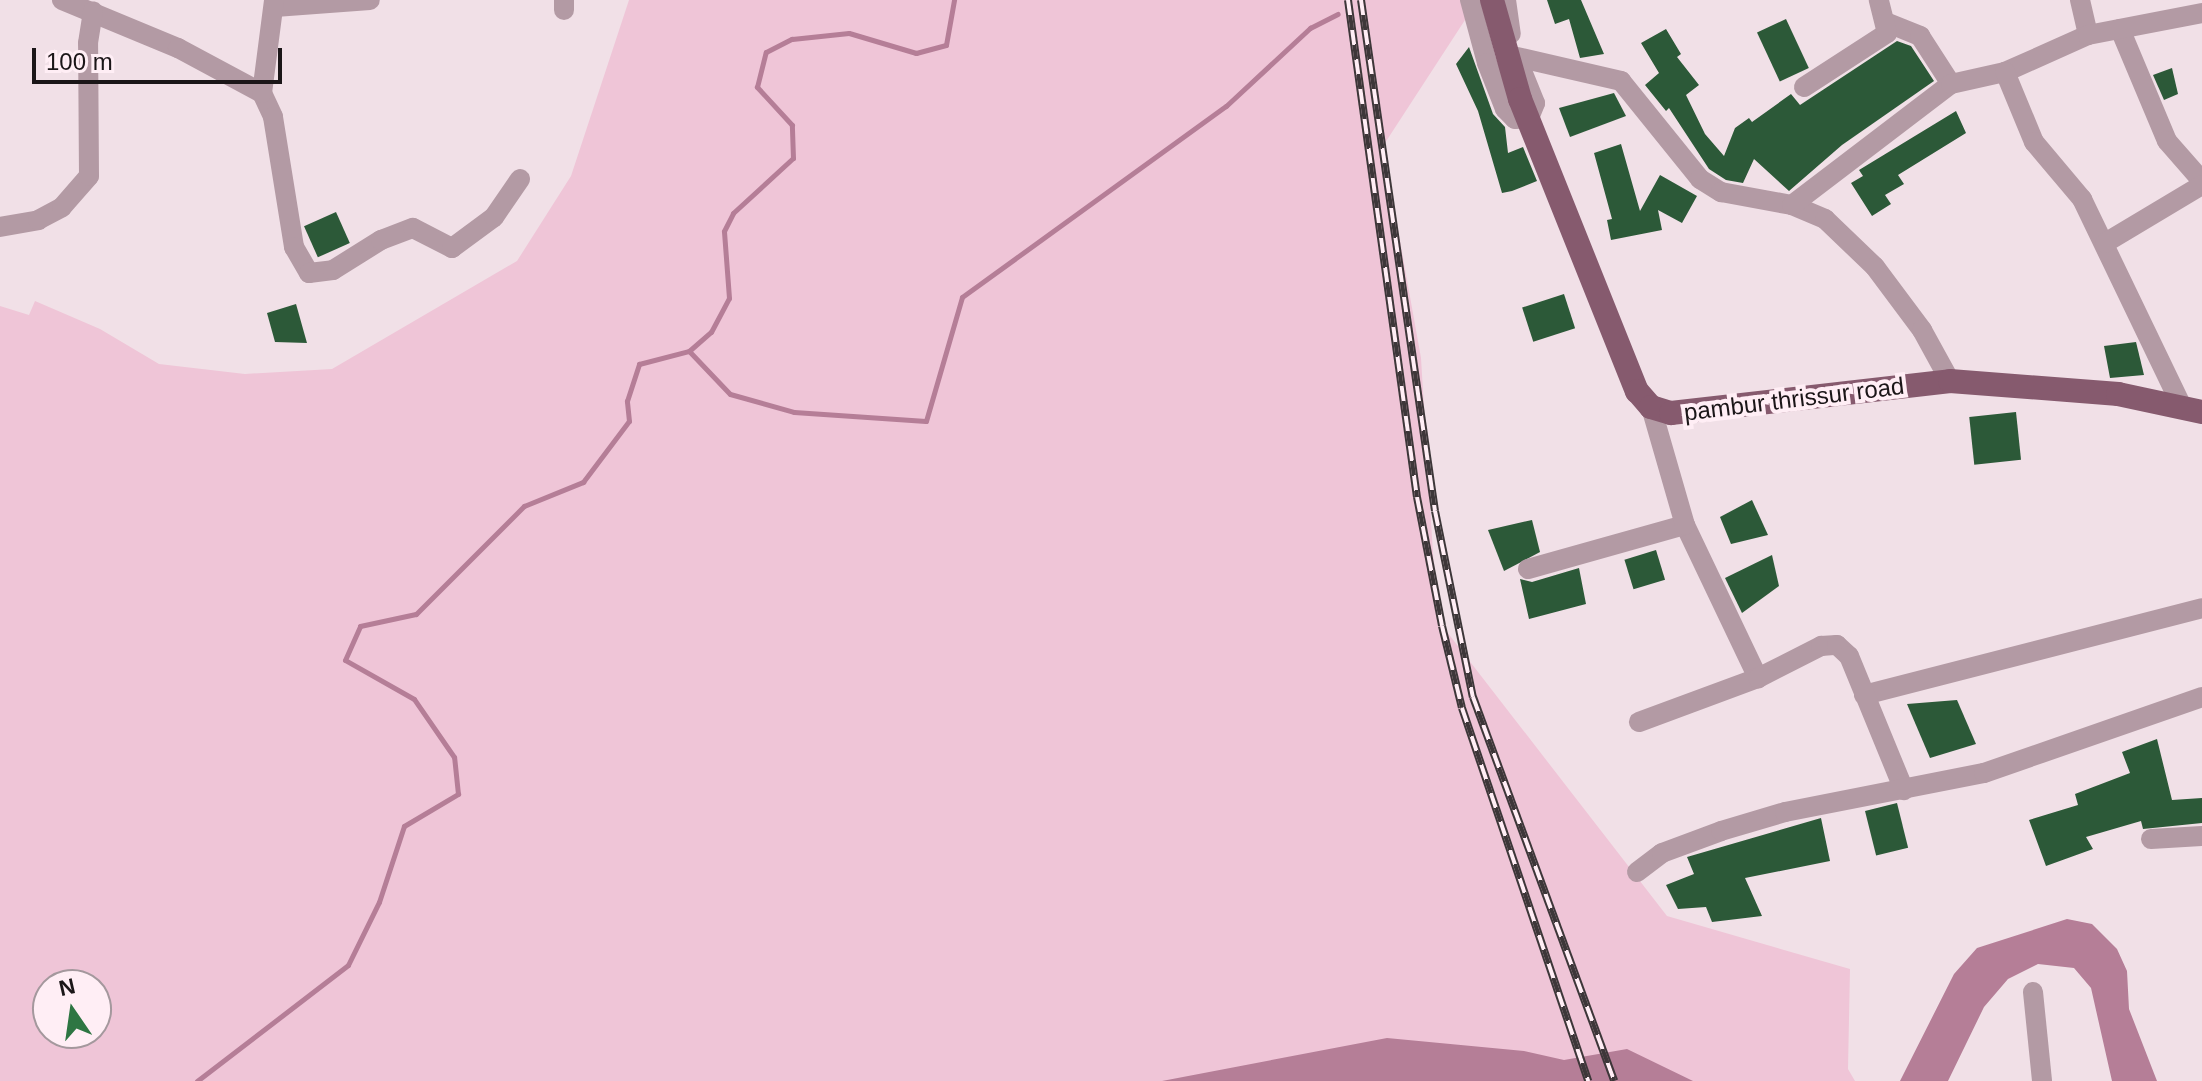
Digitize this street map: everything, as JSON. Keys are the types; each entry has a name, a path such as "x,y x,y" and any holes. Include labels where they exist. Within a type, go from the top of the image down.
{"main road":[{"name":"pambur thrissur road","path":"1492,0 1529,118 1637,391 1651,407 1671,413 1950,381 2191,408"}],"street":[{"path":"62,0 93,11 114,9 262,93"},
{"path":"370,0 275,3 262,93 273,117 294,247 309,273 333,270 381,240 413,228 452,248 494,217 520,179"},
{"path":"1470,0 1505,109 1515,119 1529,118 1535,103 1517,57 1506,0"},
{"path":"1879,0 1888,23 1920,36 1951,84"},
{"path":"2080,0 2088,35"},
{"path":"0,227 38,220 62,207 89,176 88,43 93,11"},
{"path":"1792,205 1951,84 2005,72 2088,35 2202,13"},
{"path":"1804,87 1878,41 1888,23"},
{"path":"2105,243 2184,199 2201,183 2161,130 2120,29"},
{"path":"1517,57 1621,81 1700,179 1721,192 1792,205 1825,219 1875,267 1922,330 1950,381"},
{"path":"2005,72 2034,142 2082,199 2191,408"},
{"path":"1651,407 1685,525 1758,678"},
{"path":"1528,569 1685,525"},
{"path":"1864,695 2202,608"},
{"path":"1639,722 1758,678 1821,646 1837,645 1849,656 1904,790"},
{"path":"1637,872 1662,853 1721,831 1785,812 1984,773 2202,697"},
{"path":"2151,839 2202,836"},
{"path":"2033,992 2042,1081"}],"shaded area":[{"path":"629,0 1478,0 1383,146 1421,358 1437,619 1667,916 1850,969 1848,1069 1855,1081 0,1081 0,306 29,315 35,301 100,329 159,364 245,374 332,369 517,261 571,176"},
{"path":"2067,919 2092,924 2117,949 2127,971 2129,1009 2157,1081 2112,1081 2091,988 2074,968 2038,964 2008,979 1984,1007 1948,1081 1900,1081 1954,974 1977,948"},
{"path":"1387,1038 1524,1051 1564,1060 1627,1049 1693,1081 1162,1081"}],"building":[{"path":"1547,0 1581,0 1604,54 1580,58 1569,19 1555,24"},
{"path":"1786,19 1809,68 1780,81 1757,33"},
{"path":"1666,29 1681,54 1677,57 1699,85 1686,95 1705,134 1724,156 1735,128 1749,118 1752,122 1791,94 1800,105 1897,41 1911,46 1934,81 1842,145 1789,191 1754,159 1743,183 1726,180 1709,169 1669,108 1666,111 1645,85 1659,73 1641,43"},
{"path":"1469,47 1493,114 1505,127 1508,153 1523,147 1537,181 1512,191 1502,193 1478,111 1456,64"},
{"path":"2172,68 2178,94 2164,100 2153,75"},
{"path":"1614,93 1626,116 1570,137 1559,108"},
{"path":"1956,111 1966,133 1898,175 1904,184 1885,195 1891,204 1872,216 1851,183 1863,176 1859,170"},
{"path":"1621,144 1640,211 1660,175 1697,196 1682,223 1658,210 1662,230 1611,240 1607,220 1612,219 1594,153"},
{"path":"336,212 350,243 318,257 304,226"},
{"path":"1564,294 1575,328 1533,342 1522,308"},
{"path":"296,304 307,343 275,342 267,313"},
{"path":"2136,342 2144,375 2110,378 2104,346"},
{"path":"2016,412 2021,460 1974,465 1969,417"},
{"path":"1752,500 1768,535 1731,544 1720,517"},
{"path":"1532,520 1540,552 1504,571 1488,530"},
{"path":"1656,550 1665,580 1634,589 1624,560"},
{"path":"1772,555 1779,586 1742,613 1725,578"},
{"path":"1579,568 1586,604 1529,619 1520,579 1532,582"},
{"path":"1957,700 1976,744 1930,758 1907,704"},
{"path":"2157,739 2172,800 2202,798 2202,823 2143,829 2141,821 2086,837 2093,849 2046,866 2029,820 2078,805 2075,794 2130,773 2122,752"},
{"path":"1897,803 1908,848 1876,856 1865,811"},
{"path":"1821,818 1830,861 1745,878 1762,916 1712,922 1706,907 1678,909 1666,885 1694,874 1687,857"}],"waterway":[{"path":"197,1081 348,965 379,902 404,826 458,794 454,757 414,699 345,660 360,626 416,614 524,506 583,482 629,421 627,401 639,364 689,351 711,332 729,298 724,231 733,213 793,158 792,125 757,87 766,52 792,39 849,33 916,53 946,45 954,0"},
{"path":"689,351 730,394 794,412 926,421 962,297 1226,106 1310,28 1338,14"}],"railway":[{"path":"1348,0 1417,497 1442,626 1462,708 1588,1081"},
{"path":"1361,0 1435,511 1473,697 1614,1081"}]}
